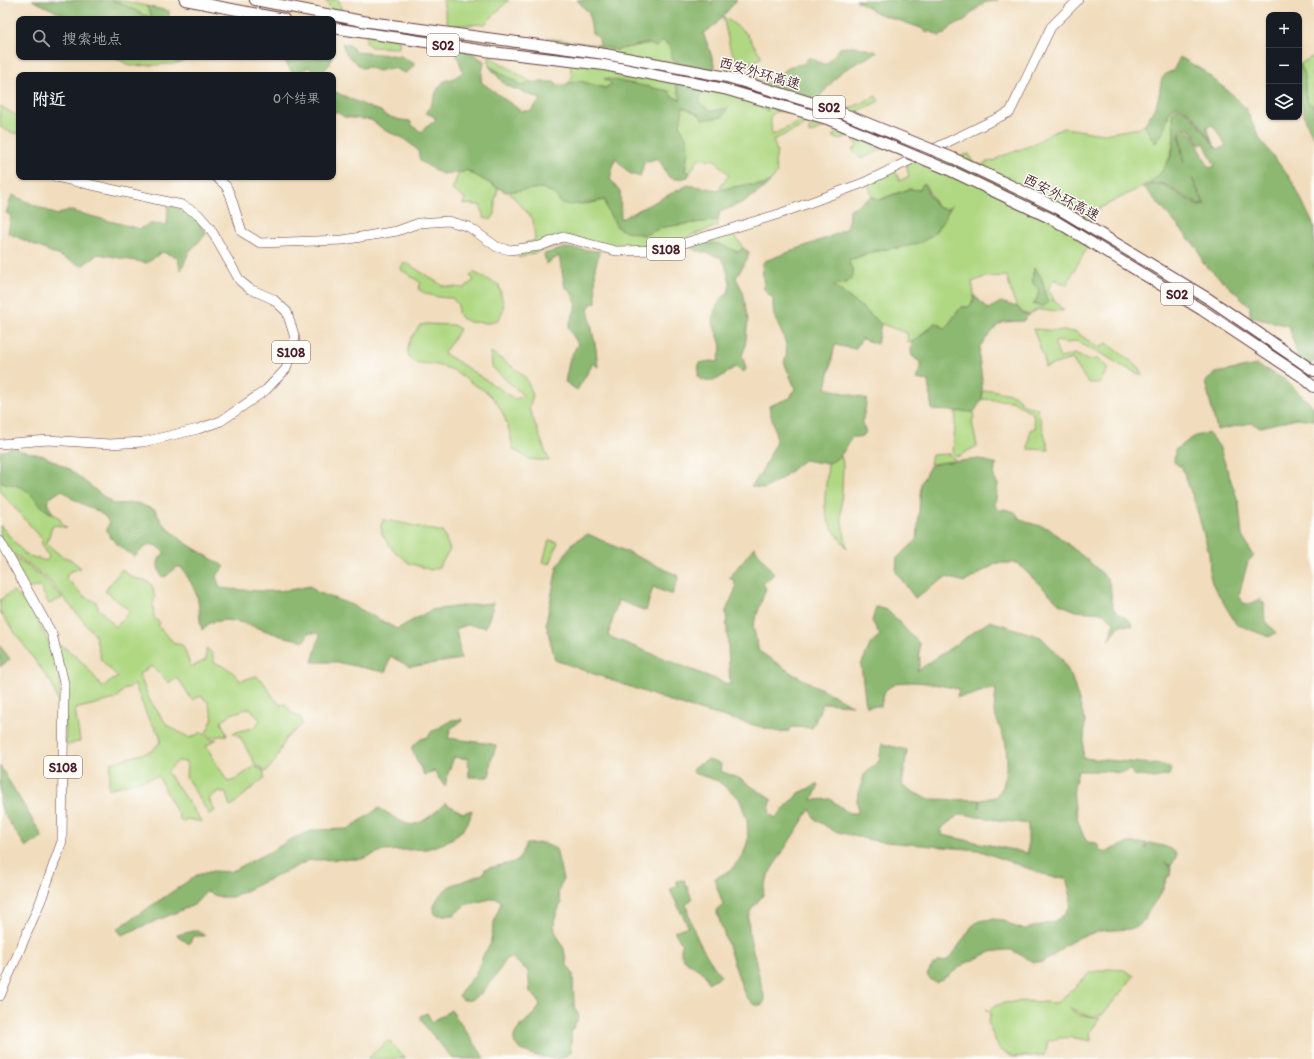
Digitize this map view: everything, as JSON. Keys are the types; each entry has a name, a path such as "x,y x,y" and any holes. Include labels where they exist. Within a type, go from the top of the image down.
{"highway":[{"path":"185,0 268,16"},
{"name":"西安外环高速","path":"255,0 335,16"},
{"name":"西安外环高速","path":"336,16 493,40 605,54 727,77 830,108 953,158 1059,209 1209,299 1314,371"},
{"name":"西安外环高速","path":"336,29 492,52 604,65 724,89 827,119 949,170 1054,220 1202,310 1301,376 1314,387"}],"main road":[{"name":"S108","path":"219,180 226,186 230,194 242,232 260,243 343,240 397,231 419,223 448,222 469,227 498,247 510,250 540,246 563,237 616,251 662,250 779,214 863,183 1010,112 1051,27 1078,0"},
{"name":"S108","path":"0,444 48,440 110,444 143,442 198,429 221,421 266,390 286,369 295,338 287,312 273,299 250,289 240,281 210,228 198,214 182,205 70,180"},
{"name":"S108","path":"0,541 52,634 64,683 62,841 41,900 0,996"}],"green space":[{"path":"32,0 111,0 119,2 146,16 107,16 66,16"},
{"path":"111,0 119,0 146,6 152,16 147,16"},
{"path":"326,0 339,0 342,13 331,11"},
{"path":"443,0 509,0 485,24 448,26"},
{"path":"577,0 709,0 712,5 712,0 737,0 716,24 703,33 712,56 716,75 711,86 701,95 700,104 712,111 726,109 729,107 722,117 702,120 700,115 683,107 680,126 686,138 688,148 685,171 690,173 688,177 680,179 670,178 657,158 644,163 640,177 629,173 615,158 610,179 620,191 621,219 688,185 718,190 745,185 764,185 773,179 748,199 720,211 718,220 664,227 644,235 622,230 617,227 607,209 605,200 570,205 561,203 554,194 542,188 506,192 466,170 463,172 442,174 420,161 418,150 403,138 386,131 371,120 344,117 336,112 336,92 381,111 384,115 410,121 413,126 421,132 436,120 433,116 426,113 437,90 444,81 454,78 463,72 452,41 484,61 481,82 521,111 531,111 541,99 505,85 489,66 523,86 531,82 556,82 558,86 579,81 605,88 612,84 604,78 669,91 671,96 681,100 674,76 678,62 672,59 670,47 663,41 656,47 648,43 616,50 600,46 599,38 592,33 589,13"},
{"path":"856,0 998,0 984,3 970,14 965,21 952,26 945,34 939,36 930,31 927,33 921,28 877,13"},
{"path":"146,6 169,11 169,16 152,16"},
{"path":"351,16 378,36 399,38 399,48 371,47 366,43 367,30 350,26"},
{"path":"723,16 746,33 762,57 742,69 730,48"},
{"path":"547,38 596,45 616,50 663,41 670,47 672,59 678,64 676,87 682,100 605,79 613,84 605,88 580,81 566,85 572,79 570,63 549,60 544,48"},
{"path":"342,43 349,45 357,52 400,56 415,64 405,73 394,68 378,71 368,67 362,68 346,54"},
{"path":"854,46 878,52 842,71 812,105 792,113 777,111 771,107 767,111 745,94 761,87 791,66 803,64 809,57 823,64 827,64 840,48"},
{"path":"489,56 531,82 523,86 489,66"},
{"path":"1314,56 1314,72 1311,74 1314,79 1314,106 1310,104 1306,97 1302,63"},
{"path":"1180,57 1202,70 1233,95 1246,109 1260,139 1293,182 1314,226 1314,362 1307,366 1299,361 1289,326 1250,317 1250,306 1203,263 1198,249 1143,186 1162,184 1149,184 1162,171 1171,156 1174,134 1172,112 1178,108 1191,115 1214,145 1218,149 1226,146 1213,125 1206,127 1214,144 1192,114 1178,106 1169,111 1163,133 1155,143 1144,125 1157,103 1162,78 1164,75 1173,71","holes":["1184,127 1193,132 1200,145 1204,143 1215,166 1209,168 1193,135 1185,129 1180,134 1184,163 1179,134","1192,178 1205,205 1198,206 1162,184 1199,205 1204,204"]},
{"path":"120,60 184,61 174,64 130,66"},
{"path":"284,60 331,60 330,64 323,72 316,72 308,67 300,72 292,72"},
{"path":"1302,70 1306,97 1310,104 1314,106 1314,137 1306,121 1302,103"},
{"path":"732,73 747,76 766,83 761,87 771,107 777,111 770,116 772,135 831,107 838,110 773,140 777,152 775,163 777,173 773,179 764,185 745,185 718,190 729,175 715,160 698,159 690,173 685,171 688,153 680,126 683,107 700,115 726,109 712,111 699,104 699,97 702,92 710,87 715,79"},
{"path":"876,96 879,101 809,134 809,128"},
{"path":"0,106 16,115 16,133 0,127"},
{"path":"1169,111 1172,112 1174,122 1173,144 1166,165 1160,174 1153,181 1091,213 1087,248 1066,285 1054,279 1048,290 1054,299 1051,301 1054,300 1064,311 1039,310 1040,308 1029,315 1024,313 1016,305 1007,276 985,277 972,282 974,295 973,301 969,307 961,307 945,329 939,323 928,328 915,341 908,342 907,333 881,324 832,285 847,283 853,272 849,263 850,260 886,249 900,248 951,206 947,209 938,208 924,183 919,190 909,189 880,200 872,196 867,179 893,167 900,181 909,176 905,159 923,148 930,165 969,154 973,163 982,165 1032,145 1057,130 1065,128 1103,134 1140,128 1144,125 1155,143 1168,119","holes":["1034,268 1041,277 1047,303 1043,307 1038,304 1034,305 1039,289 1033,282"]},
{"path":"865,119 900,141 861,159 852,150 857,147 852,134 839,140 832,136"},
{"path":"466,170 498,188 495,201 495,214 491,220 484,218 480,205 463,204 465,198 452,190 459,172"},
{"path":"924,183 929,195 938,208 947,209 952,205 936,231 931,236 919,243 876,251 850,260 849,263 853,272 852,279 833,285 881,324 877,344 862,339 855,349 835,345 826,388 867,399 862,424 866,432 862,437 852,437 842,454 841,453 834,461 820,463 804,460 781,479 764,489 751,486 757,479 773,450 776,440 769,406 790,398 795,388 784,362 787,350 786,344 774,315 773,299 764,289 762,264 765,261 837,234 848,227 849,210 871,197 880,200 909,189 919,190"},
{"path":"542,188 554,194 561,203 587,204 605,200 611,217 644,235 664,227 718,220 718,226 650,250 566,243 518,258 524,244 535,240 533,219 508,191"},
{"path":"12,195 57,215 68,210 140,229 149,224 167,225 168,205 192,213 207,233 189,252 181,270 177,257 162,252 147,263 98,254 82,266 8,233 11,216 6,213"},
{"path":"729,227 743,248 738,252 719,244 703,242 698,238"},
{"path":"698,238 703,242 719,244 738,252 743,248 749,252 747,259 736,278 743,292 748,320 745,348 742,355 746,369 744,372 735,367 713,381 704,380 698,376 699,363 711,361 718,362 721,347 713,321 714,312 718,303 728,293 730,283 725,264 720,257 695,250 683,243"},
{"path":"565,248 600,251 595,268 596,303 591,304 588,309 598,367 592,363 577,390 565,382 570,358 578,344 568,327 577,305 572,294 565,287 559,256 546,264 544,254"},
{"path":"405,262 443,286 464,288 474,280 470,275 473,272 499,285 504,308 499,319 490,323 469,322 461,318 458,314 458,305 452,298 434,296 418,289 421,283 400,269"},
{"path":"1034,268 1042,280 1048,303 1043,307 1038,304 1033,305 1037,299 1039,289 1033,282"},
{"path":"975,296 988,309 1001,302 1017,307 1023,314 1029,315 1023,321 1004,322 997,326 980,346 979,357 982,379 982,399 974,412 932,410 928,381 916,379 920,369 920,362 912,356 912,342 921,336 935,322 945,329 961,307 969,307"},
{"path":"420,325 453,325 460,329 444,353 515,399 524,396 492,367 491,352 526,378 533,395 529,408 549,461 529,459 513,449 509,429 504,415 497,403 486,392 451,369 432,364 417,363 410,358 408,349 412,336"},
{"path":"1033,329 1076,332 1099,348 1107,343 1140,368 1143,376 1076,341 1068,343 1056,341 1055,345 1060,358 1075,354 1087,360 1098,359 1108,368 1100,383 1088,383 1072,359 1045,367 1044,358"},
{"path":"1257,365 1284,379 1314,407 1314,420 1297,418 1261,427 1251,423 1217,430 1205,382 1216,373"},
{"path":"992,390 1014,395 1026,406 1037,408 1049,450 1028,449 1030,430 1035,428 1033,413 1012,401 982,399 982,393 984,391"},
{"path":"969,411 975,414 972,422 977,446 957,457 953,453 956,412"},
{"path":"1208,433 1219,446 1239,504 1242,536 1254,556 1248,561 1239,595 1243,603 1250,604 1260,599 1264,603 1265,621 1276,633 1269,637 1236,624 1212,583 1209,553 1195,503 1182,468 1174,462 1175,450 1195,436"},
{"path":"16,444 18,450 44,456 69,469 113,504 137,503 155,510 162,523 184,542 225,567 216,576 220,588 276,591 298,589 310,586 317,592 352,605 397,629 431,610 494,603 486,627 467,625 456,629 461,659 410,667 390,656 386,671 384,672 336,662 312,662 320,635 316,633 308,633 304,641 281,636 244,623 226,620 211,622 202,630 196,593 186,574 181,567 177,567 165,577 161,576 158,563 162,555 165,553 157,546 150,544 142,549 135,557 112,539 107,532 107,527 109,524 104,516 73,499 62,490 50,498 47,502 54,514 41,506 31,494 23,488 0,481 0,452 7,450"},
{"path":"951,454 955,461 930,464 932,455"},
{"path":"841,455 843,464 841,517 847,548 829,523 825,508 828,464"},
{"path":"979,459 997,464 995,467 994,478 998,484 995,506 999,511 1004,509 1015,512 1019,518 1026,522 1048,528 1091,563 1107,578 1110,585 1113,608 1129,620 1133,626 1120,625 1109,640 1114,622 1104,613 1076,611 1060,604 1017,563 997,563 965,582 946,577 915,598 896,572 897,558 917,540 921,483 930,466 940,463"},
{"path":"0,481 10,483 30,492 44,508 58,517 67,528 56,525 52,527 47,543 45,542 61,556 70,559 81,568 69,572 66,578 85,597 96,602 98,608 116,627 130,611 105,591 122,569 133,578 145,580 151,584 155,597 153,604 154,618 160,623 158,626 175,644 181,644 183,646 191,667 206,660 206,648 212,653 214,662 232,671 240,681 256,676 267,686 281,705 285,704 291,712 301,718 302,725 286,738 275,761 266,772 255,764 240,737 233,733 255,727 260,720 250,708 231,714 221,722 227,735 211,737 206,733 213,718 208,702 201,696 192,700 180,681 176,678 169,683 152,666 139,674 150,701 168,726 190,738 202,732 211,739 217,739 206,746 228,782 235,780 255,766 264,772 264,778 230,807 226,793 220,791 209,799 215,811 209,814 186,777 187,762 178,761 167,772 202,822 187,819 182,822 158,776 108,789 111,763 152,751 161,741 160,735 148,718 135,685 124,689 116,699 75,709 80,741 66,746 65,679 54,642 62,646 81,661 102,687 118,677 101,660 95,635 47,578 6,548 0,537 0,525 26,555 46,561 49,557 41,542 43,540 0,491"},
{"path":"383,520 443,532 450,550 439,567 431,570 409,563 393,550 382,534 381,526"},
{"path":"588,534 679,576 672,595 653,587 646,611 618,600 608,636 730,685 726,611 736,588 734,580 729,578 754,547 774,574 763,584 766,588 753,626 759,651 793,674 852,705 823,703 812,728 791,727 789,731 779,732 678,704 555,660 546,623 557,567 572,543"},
{"path":"549,540 558,542 550,564 543,562"},
{"path":"8,552 44,578 62,598 49,604 40,587 26,588"},
{"path":"13,591 32,609 53,652 59,671 61,711 52,684 0,612 0,600"},
{"path":"876,607 887,610 919,643 920,664 917,671 990,621 1041,637 1062,659 1072,678 1085,721 1083,758 1164,765 1171,769 1169,775 1154,778 1134,775 1130,770 1120,773 1105,771 1078,771 1074,787 1074,800 1077,816 1081,831 1087,842 1097,843 1099,849 1106,853 1114,848 1129,843 1147,843 1145,849 1149,843 1167,847 1176,853 1176,857 1171,866 1164,862 1171,867 1170,876 1168,876 1161,893 1147,913 1145,920 1138,926 1130,929 1100,931 1080,937 1064,946 1052,957 1042,962 1033,962 1012,950 991,952 964,964 936,983 927,975 932,966 938,962 946,961 953,954 972,926 979,921 992,919 1002,920 1018,928 1025,929 1053,922 1064,915 1070,906 1071,897 1066,878 1051,877 978,850 875,841 834,831 815,819 810,809 771,870 764,887 763,895 751,910 748,918 750,938 765,1000 762,1005 754,1005 745,996 716,910 723,904 714,879 731,870 743,855 748,840 747,819 739,798 718,781 694,773 693,768 708,760 721,764 720,771 739,778 772,800 769,809 770,814 775,818 799,793 817,785 819,785 812,800 830,799 849,813 858,813 857,800 864,775 879,761 882,744 907,750 902,786 927,799 980,800 979,808 981,800 995,797 1003,787 1007,762 1006,744 994,712 996,689 989,689 968,696 957,697 959,689 920,682 900,683 891,686 885,691 881,706 866,706 861,665 871,643 880,635 872,621","holes":["964,814 1028,824 1028,853 942,835 940,829 957,816"]},
{"path":"0,646 10,659 0,667"},
{"path":"462,719 461,722 451,728 448,738 492,744 496,746 490,765 490,773 488,777 469,777 468,759 454,757 447,776 445,787 434,771 424,775 411,748 421,739 428,737 432,731 452,720"},
{"path":"0,766 41,834 42,838 26,847 3,813 0,803"},
{"path":"445,803 463,813 472,810 469,821 464,829 453,838 442,844 426,849 382,851 362,859 310,860 232,897 220,897 206,892 194,905 122,935 117,929 197,875 213,871 230,872 291,839 315,830 348,829 379,808 403,822 412,825 428,818"},
{"path":"543,843 556,849 563,879 558,893 561,903 554,921 555,931 564,949 567,965 573,974 574,1005 579,1017 571,1032 571,1052 561,1059 541,1057 532,1054 519,1048 515,1043 515,1033 540,1006 538,1000 530,992 528,971 512,958 507,958 497,974 480,995 470,1000 463,1000 459,996 475,975 485,952 490,945 495,918 501,903 500,900 495,898 465,905 454,915 436,915 434,911 437,899 450,886 483,874 485,869 518,861 526,844"},
{"path":"684,880 692,899 686,905 695,934 704,951 721,976 708,983 706,977 701,971 684,959 681,951 682,945 675,932 688,926 670,890 678,885 676,881"},
{"path":"197,930 205,936 193,936 189,944 177,935"},
{"path":"1108,969 1124,970 1134,976 1102,1015 1088,1016 1070,1008 1078,1015 1100,1018 1090,1032 1091,1041 1059,1038 1048,1041 1045,1055 1013,1057 999,1049 988,1023 991,1013 985,1009 989,1011 1002,1004 1021,1001 1056,1003 1071,991 1089,973"},
{"path":"451,1010 484,1057 482,1059 453,1059 425,1026 420,1016 427,1013 432,1022"},
{"path":"389,1040 406,1059 367,1059"}]}
